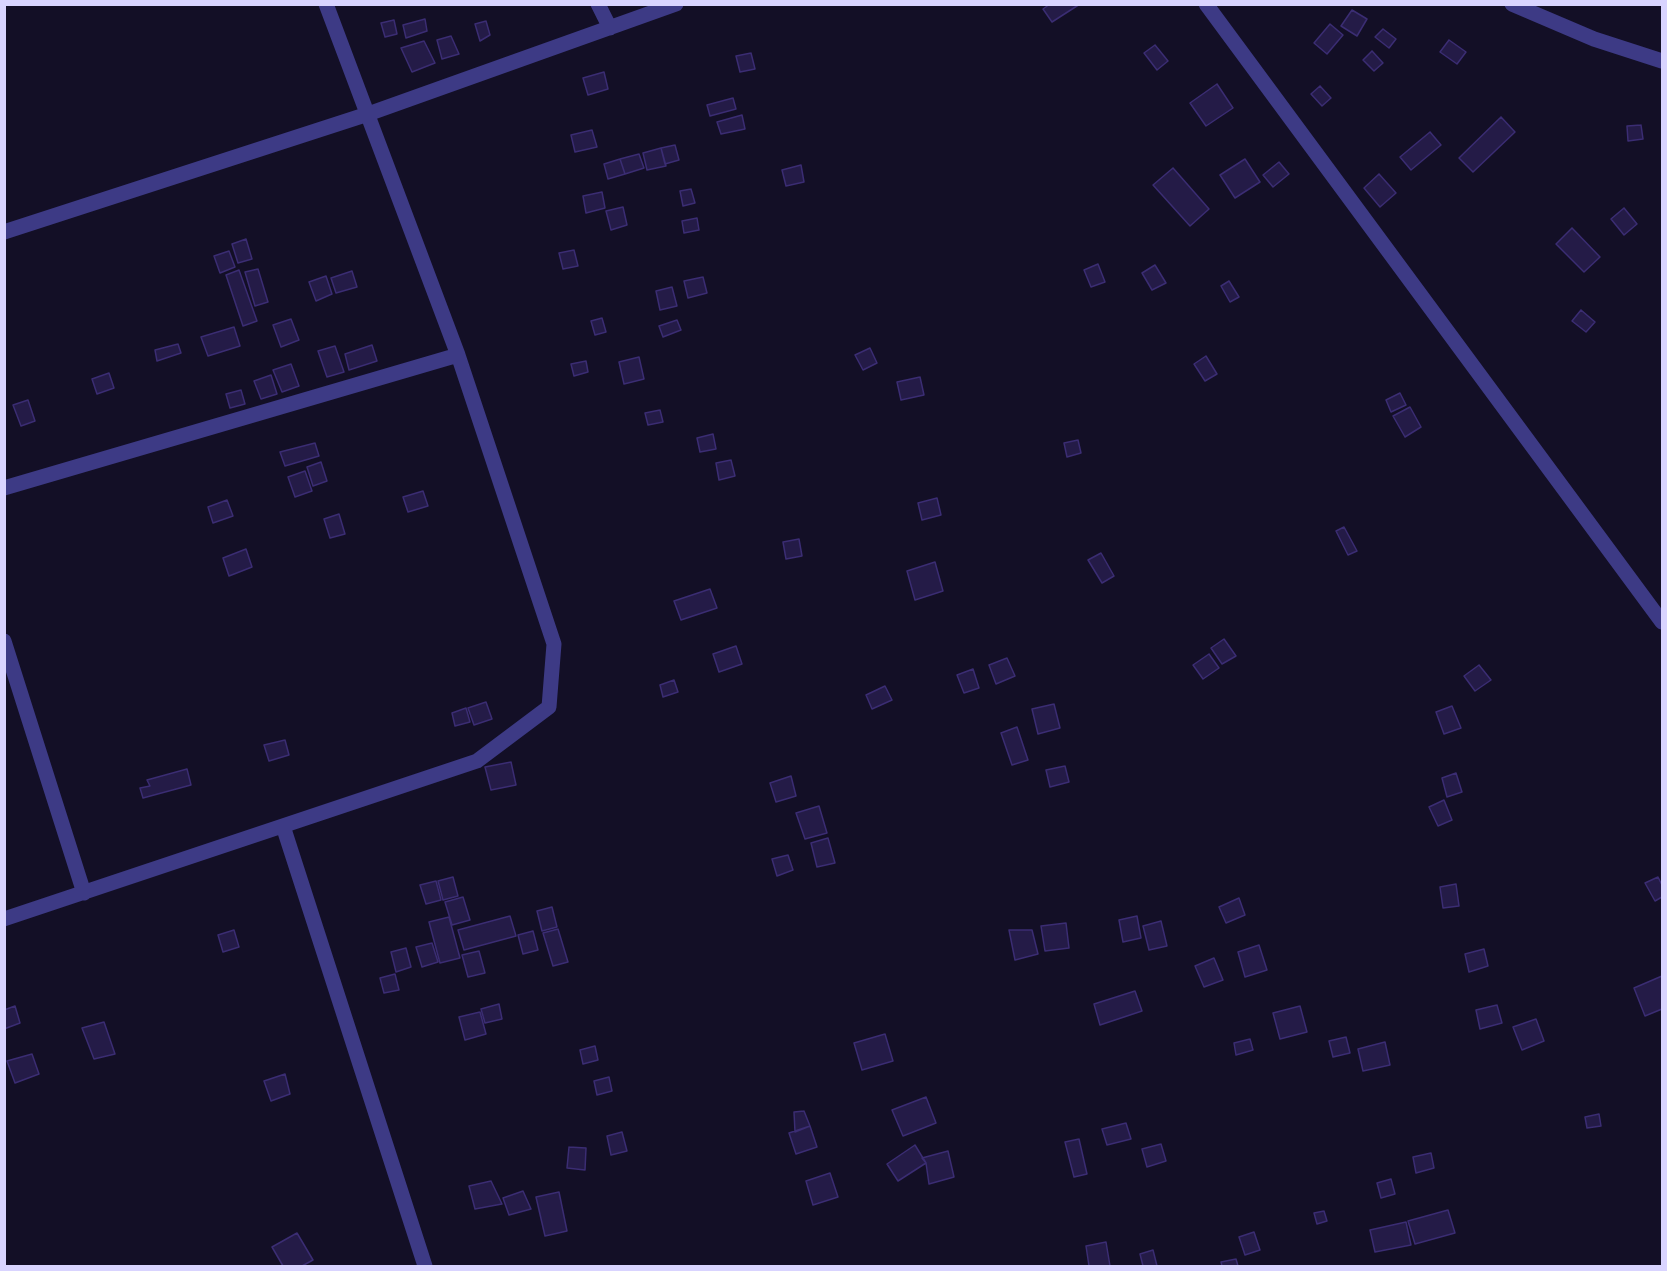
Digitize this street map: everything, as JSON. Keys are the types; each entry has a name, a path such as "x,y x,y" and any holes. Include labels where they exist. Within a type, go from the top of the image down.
{"street":[{"path":"4,919 477,761 549,707 554,645 458,355 326,4"},
{"path":"598,4 610,28"},
{"path":"4,232 368,114 676,4"},
{"path":"1206,4 1662,622"},
{"path":"1512,4 1594,39 1662,60"},
{"path":"4,488 458,355"},
{"path":"4,641 84,893"},
{"path":"283,826 425,1266"}],"building":[{"path":"1050,4 1080,4 1052,22 1043,9"},
{"path":"1352,10 1367,19 1357,36 1341,26"},
{"path":"425,19 427,31 406,38 403,25"},
{"path":"394,20 397,34 385,37 381,23"},
{"path":"486,21 490,35 480,41 475,24"},
{"path":"1330,24 1343,35 1327,54 1314,43"},
{"path":"1383,29 1396,39 1389,48 1375,37"},
{"path":"451,36 459,54 442,59 437,40"},
{"path":"1449,40 1466,52 1457,64 1440,52"},
{"path":"424,41 435,63 412,72 401,48"},
{"path":"1155,45 1168,61 1157,70 1144,53"},
{"path":"1372,51 1383,63 1374,71 1363,60"},
{"path":"751,53 755,69 740,72 736,56"},
{"path":"604,72 608,89 588,95 583,78"},
{"path":"1217,84 1233,108 1206,126 1190,103"},
{"path":"1320,86 1331,98 1322,106 1311,94"},
{"path":"733,98 736,109 710,116 707,105"},
{"path":"742,115 745,129 721,134 717,122"},
{"path":"1501,117 1515,132 1473,172 1459,158"},
{"path":"1641,125 1643,139 1628,141 1627,126"},
{"path":"592,130 597,147 575,152 571,135"},
{"path":"1430,132 1441,145 1411,170 1400,157"},
{"path":"675,145 679,160 665,164 661,148"},
{"path":"661,148 666,166 647,170 643,153"},
{"path":"639,154 644,168 625,174 620,159"},
{"path":"620,159 625,174 608,179 604,164"},
{"path":"1245,159 1260,182 1235,198 1220,175"},
{"path":"1279,162 1289,174 1273,187 1263,175"},
{"path":"801,165 804,182 786,186 782,170"},
{"path":"1173,168 1209,209 1190,226 1153,185"},
{"path":"1379,174 1396,193 1380,207 1364,188"},
{"path":"691,189 695,203 683,206 680,191"},
{"path":"602,192 605,208 586,213 583,196"},
{"path":"623,207 627,225 611,230 606,211"},
{"path":"1624,208 1637,224 1624,235 1611,219"},
{"path":"697,218 699,230 684,233 682,221"},
{"path":"1572,228 1600,257 1584,272 1556,244"},
{"path":"246,239 252,259 238,263 232,244"},
{"path":"574,250 578,266 563,269 559,253"},
{"path":"229,251 235,267 220,273 214,256"},
{"path":"1098,264 1105,282 1091,287 1084,270"},
{"path":"1155,265 1166,283 1152,290 1142,273"},
{"path":"258,269 268,302 255,306 245,272"},
{"path":"239,270 257,321 243,326 226,275"},
{"path":"352,271 357,287 336,293 331,278"},
{"path":"326,276 332,294 316,301 309,282"},
{"path":"703,277 707,293 688,298 684,281"},
{"path":"1229,281 1239,297 1230,302 1221,286"},
{"path":"672,287 677,306 660,310 656,291"},
{"path":"1581,310 1595,322 1586,332 1572,321"},
{"path":"602,318 606,332 595,335 591,321"},
{"path":"291,319 299,340 281,347 273,325"},
{"path":"677,320 681,330 663,337 659,326"},
{"path":"234,327 240,346 208,356 201,337"},
{"path":"178,344 181,353 157,361 155,350"},
{"path":"372,345 377,361 349,370 345,354"},
{"path":"335,346 344,372 327,377 318,351"},
{"path":"870,348 877,363 863,370 855,355"},
{"path":"1206,356 1217,374 1205,381 1194,364"},
{"path":"639,357 644,379 624,384 619,362"},
{"path":"586,361 588,372 574,376 571,364"},
{"path":"291,364 299,386 282,392 273,370"},
{"path":"109,373 114,388 97,394 92,379"},
{"path":"271,375 277,394 261,399 254,381"},
{"path":"920,377 924,395 901,400 897,382"},
{"path":"241,390 245,404 230,408 226,394"},
{"path":"1400,393 1406,405 1391,412 1386,400"},
{"path":"28,400 35,421 21,426 13,405"},
{"path":"1410,407 1421,427 1405,437 1393,416"},
{"path":"660,410 663,422 648,425 645,413"},
{"path":"713,434 716,449 700,452 697,438"},
{"path":"1078,440 1081,453 1067,457 1064,443"},
{"path":"315,443 319,456 285,466 280,452"},
{"path":"731,460 735,476 719,480 716,463"},
{"path":"321,462 327,481 313,486 307,467"},
{"path":"305,471 312,491 295,497 288,477"},
{"path":"423,491 428,506 408,512 403,497"},
{"path":"937,498 941,515 922,520 918,503"},
{"path":"227,500 233,516 213,523 208,507"},
{"path":"339,514 345,534 330,538 324,519"},
{"path":"1344,527 1357,551 1348,555 1336,531"},
{"path":"799,539 802,556 786,559 783,542"},
{"path":"246,549 252,567 229,576 223,558"},
{"path":"1101,553 1114,576 1102,583 1088,560"},
{"path":"935,562 943,591 915,600 907,571"},
{"path":"710,589 717,608 681,620 674,601"},
{"path":"1224,639 1236,656 1222,664 1211,648"},
{"path":"736,646 742,664 719,672 713,654"},
{"path":"1209,654 1219,668 1203,679 1193,665"},
{"path":"1007,658 1015,676 996,684 989,665"},
{"path":"1479,665 1491,680 1475,691 1464,676"},
{"path":"973,669 979,688 964,693 957,675"},
{"path":"674,680 678,692 663,697 660,685"},
{"path":"885,686 892,700 872,709 866,695"},
{"path":"486,702 492,719 474,725 468,708"},
{"path":"1054,704 1060,728 1038,734 1032,709"},
{"path":"1452,706 1461,728 1444,734 1436,712"},
{"path":"466,708 470,722 455,726 452,713"},
{"path":"1017,727 1028,760 1012,765 1001,733"},
{"path":"285,740 289,755 269,761 264,745"},
{"path":"511,762 516,785 491,790 485,767"},
{"path":"1065,766 1069,782 1050,787 1046,770"},
{"path":"187,769 191,785 143,798 140,788 150,786 147,780"},
{"path":"1456,773 1462,792 1447,797 1442,778"},
{"path":"791,776 796,796 776,802 770,783"},
{"path":"1444,800 1452,820 1438,826 1429,807"},
{"path":"819,806 827,833 805,839 796,813"},
{"path":"828,838 835,863 817,867 811,843"},
{"path":"788,855 793,870 777,876 772,859"},
{"path":"453,877 458,896 443,900 438,881"},
{"path":"1658,877 1662,885 1662,897 1655,901 1645,883"},
{"path":"436,881 441,900 426,904 420,885"},
{"path":"1456,884 1459,906 1443,908 1440,887"},
{"path":"463,897 470,920 452,925 445,902"},
{"path":"1239,898 1245,915 1226,923 1219,907"},
{"path":"552,907 557,927 542,931 537,911"},
{"path":"510,916 516,936 464,950 458,930"},
{"path":"1137,916 1141,938 1123,942 1119,920"},
{"path":"449,917 460,958 440,963 429,922"},
{"path":"1161,921 1167,946 1149,950 1143,926"},
{"path":"1066,923 1069,948 1045,951 1041,926"},
{"path":"558,929 568,962 553,966 543,933"},
{"path":"234,930 239,947 223,952 218,935"},
{"path":"1009,930 1032,930 1038,954 1015,960"},
{"path":"533,931 538,950 523,954 518,935"},
{"path":"432,943 438,962 422,967 416,947"},
{"path":"1259,945 1267,970 1245,977 1238,952"},
{"path":"406,948 411,967 396,972 391,952"},
{"path":"1484,949 1488,966 1469,972 1465,954"},
{"path":"479,951 485,973 468,977 462,955"},
{"path":"1214,958 1223,980 1204,987 1195,966"},
{"path":"395,974 399,990 384,993 380,978"},
{"path":"1662,976 1662,1009 1645,1016 1634,988"},
{"path":"1135,991 1142,1011 1100,1025 1094,1004"},
{"path":"499,1004 502,1019 485,1023 481,1009"},
{"path":"1497,1005 1502,1023 1480,1029 1476,1010"},
{"path":"15,1006 20,1023 4,1029 4,1010"},
{"path":"1300,1006 1307,1032 1280,1039 1273,1013"},
{"path":"480,1012 486,1034 465,1040 459,1017"},
{"path":"1536,1019 1544,1041 1522,1050 1513,1027"},
{"path":"104,1022 115,1054 94,1059 82,1028"},
{"path":"885,1034 893,1061 862,1070 854,1043"},
{"path":"1346,1037 1350,1053 1333,1057 1329,1041"},
{"path":"1250,1039 1253,1050 1236,1055 1234,1043"},
{"path":"1385,1042 1390,1065 1363,1071 1358,1049"},
{"path":"595,1046 598,1060 583,1064 580,1050"},
{"path":"32,1054 39,1074 15,1083 7,1061"},
{"path":"285,1074 290,1094 271,1101 264,1081"},
{"path":"609,1077 612,1091 597,1095 594,1081"},
{"path":"926,1097 936,1123 903,1136 892,1110"},
{"path":"804,1111 810,1126 795,1132 794,1112"},
{"path":"1599,1114 1601,1126 1587,1128 1585,1117"},
{"path":"1126,1123 1131,1139 1107,1145 1102,1129"},
{"path":"810,1126 817,1147 796,1154 789,1133"},
{"path":"622,1132 627,1151 611,1155 607,1136"},
{"path":"1079,1139 1087,1174 1074,1177 1065,1142"},
{"path":"1161,1144 1166,1161 1147,1167 1142,1149"},
{"path":"915,1145 926,1163 898,1181 887,1164"},
{"path":"569,1147 586,1148 585,1170 567,1168"},
{"path":"948,1151 954,1177 929,1184 926,1163 922,1158"},
{"path":"1431,1153 1434,1168 1416,1173 1413,1157"},
{"path":"830,1173 838,1197 813,1205 806,1181"},
{"path":"1391,1179 1395,1194 1381,1198 1377,1183"},
{"path":"491,1181 502,1204 475,1209 469,1186"},
{"path":"523,1191 531,1209 509,1215 503,1198"},
{"path":"559,1192 567,1231 545,1236 536,1197"},
{"path":"1448,1210 1455,1233 1415,1244 1408,1221"},
{"path":"1324,1211 1327,1221 1317,1224 1314,1213"},
{"path":"1406,1222 1411,1245 1375,1252 1370,1230"},
{"path":"1254,1232 1260,1250 1245,1255 1239,1237"},
{"path":"297,1233 313,1260 302,1266 283,1266 272,1247"},
{"path":"1106,1242 1110,1266 1089,1266 1086,1246"},
{"path":"1153,1250 1157,1266 1143,1266 1140,1254"},
{"path":"1236,1259 1238,1266 1222,1266 1221,1262"}]}
